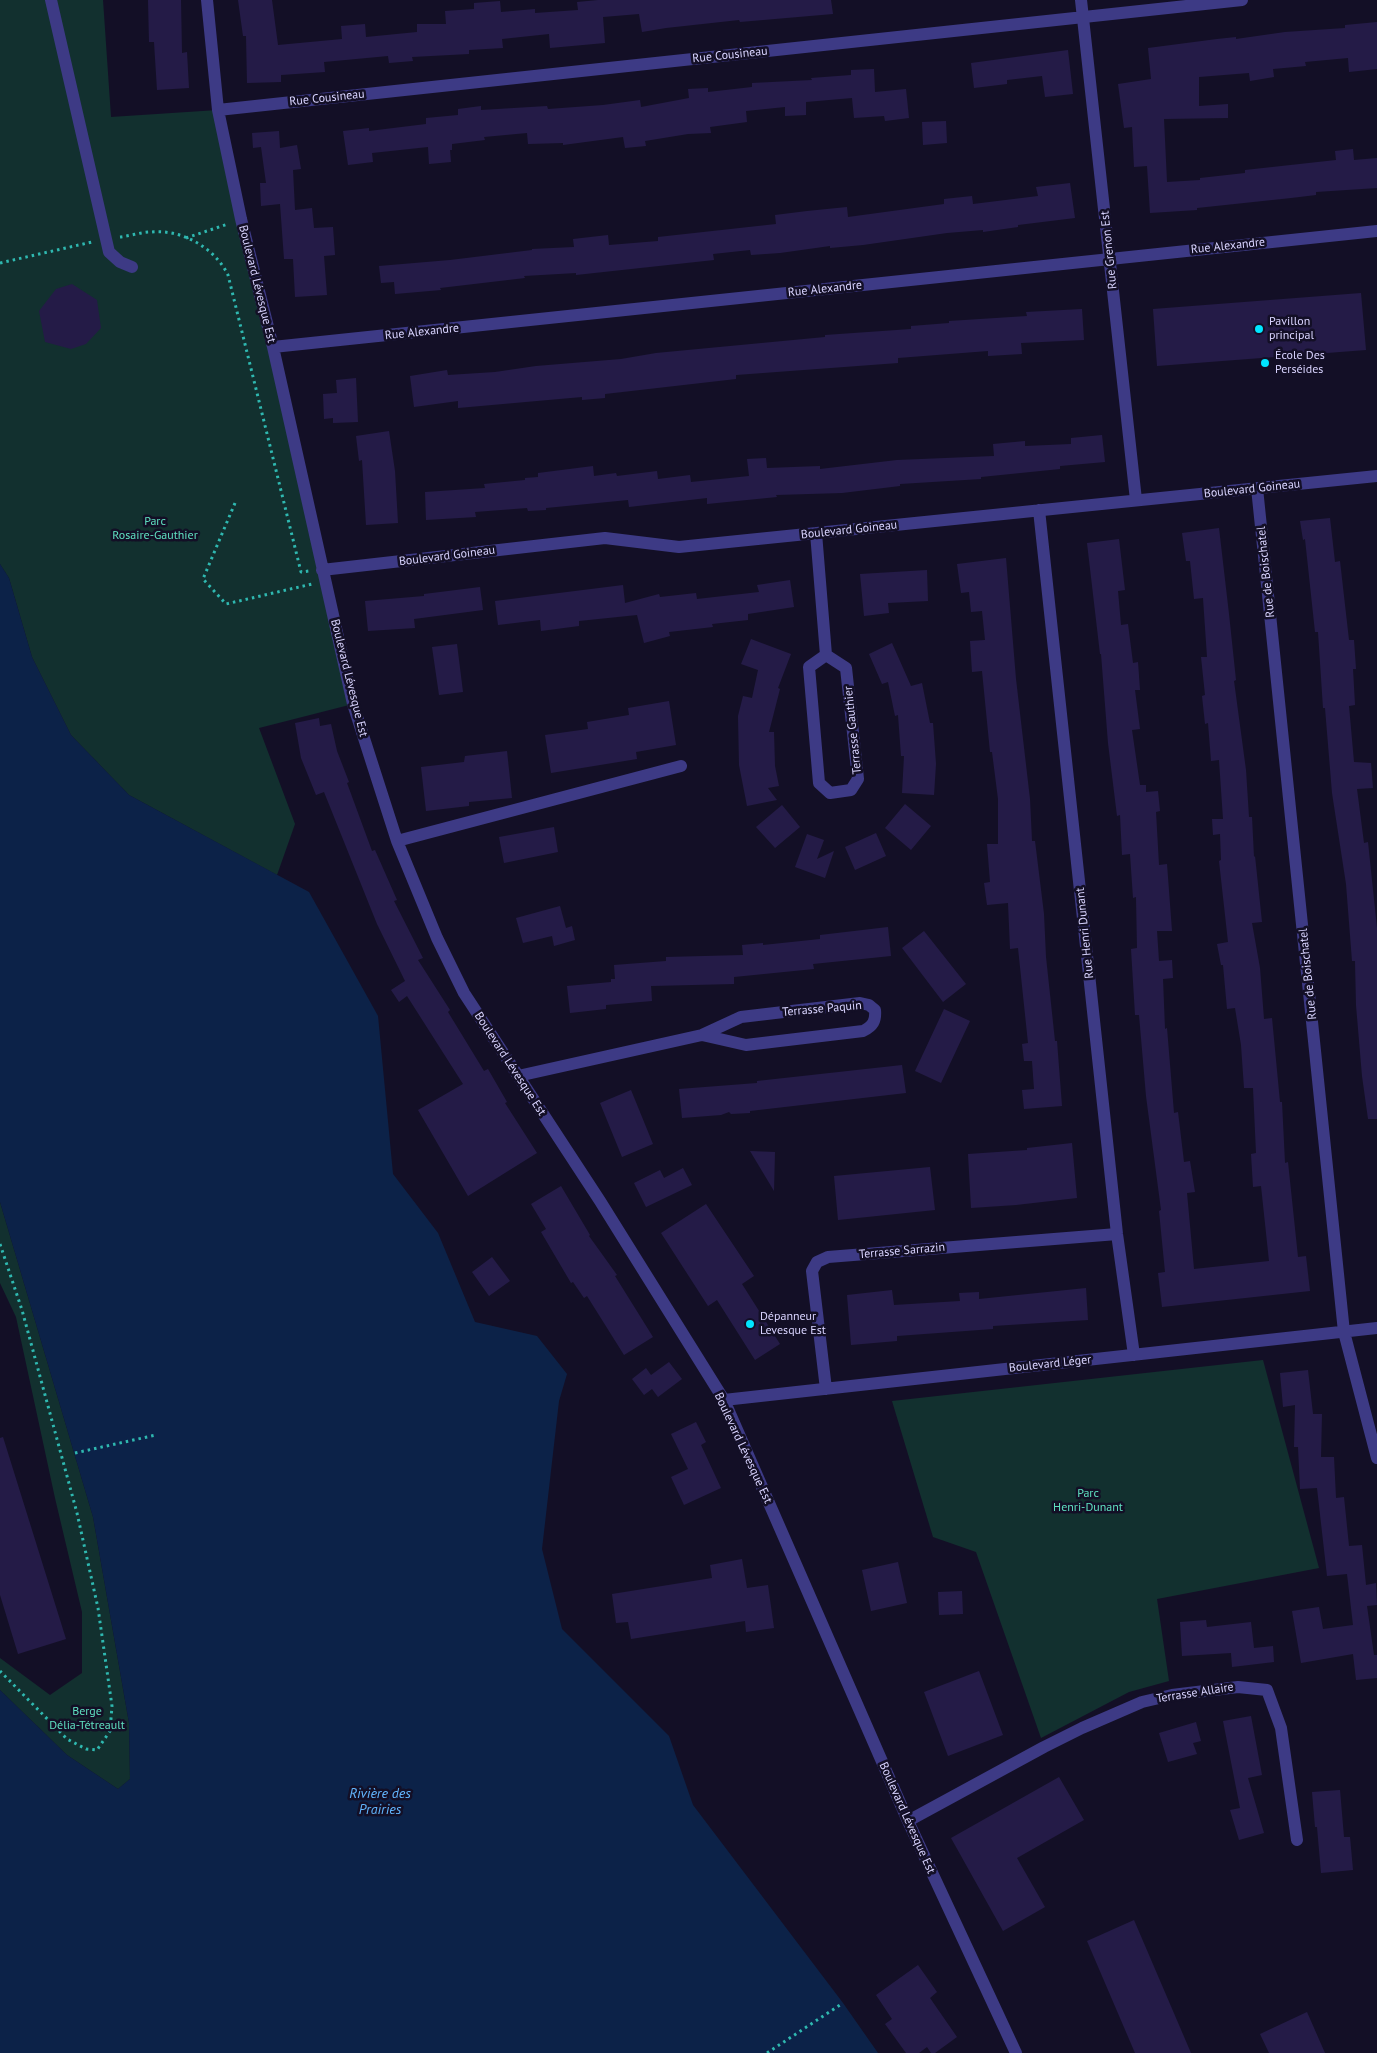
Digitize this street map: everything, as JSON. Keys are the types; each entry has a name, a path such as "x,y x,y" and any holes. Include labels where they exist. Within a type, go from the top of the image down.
{"street":[{"path":"51,0 109,252 120,262 132,267"},
{"name":"Boulevard Lévesque Est","path":"207,0 218,110 241,219 273,347 353,704 397,841 437,938 464,993 605,1209 724,1400 908,1821 1016,2053"},
{"name":"Rue Grenon Est","path":"1082,0 1136,500"},
{"name":"Rue Cousineau","path":"218,110 1242,0"},
{"name":"Rue Alexandre","path":"273,347 1377,231"},
{"name":"Boulevard Goineau","path":"324,576 605,538 679,547 1377,476"},
{"name":"Rue de Boischatel","path":"1258,488 1344,1332 1377,1458"},
{"name":"Rue Henri Dunant","path":"1039,510 1117,1234 1134,1355"},
{"path":"816,533 826,655"},
{"name":"Terrasse Gauthier","path":"826,655 846,668 858,778 851,790 830,793 819,783 809,667 826,655"},
{"path":"397,841 681,766"},
{"name":"Terrasse Paquin","path":"518,1076 702,1035 741,1016 860,1003 869,1005 875,1010 876,1019 871,1027 863,1032 746,1046 702,1035"},
{"name":"Terrasse Sarrazin","path":"826,1389 812,1271 817,1262 828,1257 1117,1234"},
{"name":"Boulevard Léger","path":"724,1400 1377,1328"},
{"name":"Terrasse Allaire","path":"908,1821 1044,1747 1142,1702 1172,1695 1238,1687 1267,1690 1281,1728 1297,1840"}],"path":[{"path":"186,238 241,219"},
{"path":"0,263 106,239 152,232 186,238 210,252 220,262 228,276 301,572 324,576"},
{"path":"235,503 203,579 226,604 324,576"},
{"path":"0,1244 22,1310 77,1514 98,1608 112,1706 110,1730 103,1744 97,1750 86,1749 67,1739 0,1671"},
{"path":"75,1453 156,1435"},
{"path":"767,2053 843,2003"}],"green space":[{"name":"Parc Rosaire-Gauthier","path":"0,0 103,0 111,117 218,110 353,704 259,728 295,824 277,875 129,795 71,735 32,657 9,578 0,564"},
{"name":"Berge Délia-Tétreault","path":"0,1202 93,1517 129,1723 130,1779 118,1789 67,1755 0,1690 0,1658 50,1695 82,1673 82,1612 16,1317 0,1283"},
{"name":"Parc Henri-Dunant","path":"1263,1360 1319,1568 1157,1599 1169,1681 1129,1692 1041,1738 976,1552 933,1537 892,1401"}],"water":[{"name":"Rivière des Prairies","path":"0,564 9,578 32,657 71,735 129,795 309,892 378,1016 393,1174 438,1233 475,1322 537,1336 567,1374 559,1401 542,1549 562,1629 669,1736 693,1805 843,2003 878,2053 0,2053 0,1690 67,1755 118,1789 130,1779 129,1723 93,1517 0,1202"}],"building":[{"path":"148,0 181,0 182,53 187,52 189,88 157,90 154,42 149,42"},
{"path":"238,0 272,0 278,45 342,39 341,26 365,24 366,37 417,32 417,24 446,24 445,11 474,9 474,3 500,1 501,12 535,9 535,13 578,10 577,2 598,0 831,0 833,14 740,22 739,20 642,32 639,14 603,17 605,43 550,48 549,34 502,39 503,48 469,50 469,54 412,57 413,61 389,63 388,56 324,62 325,72 281,75 281,82 247,83 246,36 243,36"},
{"path":"1377,22 1377,69 1349,72 1348,58 1305,62 1306,66 1273,69 1274,77 1250,81 1249,73 1199,77 1199,106 1228,104 1228,118 1164,119 1167,182 1200,180 1200,178 1245,173 1245,170 1336,160 1335,151 1353,149 1354,160 1377,158 1377,188 1316,192 1316,195 1197,208 1197,210 1150,213 1147,166 1134,167 1132,127 1124,128 1118,84 1151,79 1148,48 1285,32 1345,28 1345,25"},
{"path":"1068,50 1073,94 1045,97 1042,76 1007,80 1007,84 974,88 971,63"},
{"path":"874,69 875,92 906,89 909,118 885,121 884,116 854,118 852,98 806,102 806,115 785,116 785,107 746,111 747,122 710,127 711,133 688,134 645,141 646,146 625,148 623,137 563,145 563,143 528,144 527,133 484,137 485,140 452,144 452,150 450,150 451,162 429,164 428,147 372,153 373,162 348,165 343,131 369,128 369,131 426,124 426,118 458,115 458,109 481,106 481,110 547,106 548,109 640,100 641,107 689,98 688,89 708,88 708,92 752,87 752,83 812,80 811,78 851,75 851,70"},
{"path":"946,121 947,143 923,145 922,122"},
{"path":"279,131 280,148 297,145 301,169 293,170 295,210 312,208 314,228 333,227 335,255 324,256 327,295 295,297 293,259 284,259 280,204 261,206 260,183 266,183 261,147 253,148 252,133"},
{"path":"1070,183 1075,218 1018,225 1018,227 983,232 983,230 947,233 863,245 830,248 830,246 780,253 751,255 750,250 713,254 714,260 576,275 576,273 524,276 525,278 440,288 441,290 395,294 394,282 381,283 379,266 450,260 532,249 574,247 573,239 608,235 609,245 658,241 658,237 776,224 775,215 807,211 847,207 848,217 944,204 944,199 972,196 973,204 1038,196 1036,187"},
{"path":"72,284 97,300 101,328 86,344 71,349 45,342 39,311 56,289"},
{"name":"Pavillon principal","path":"1361,293 1366,350 1157,366 1153,309"},
{"path":"1082,309 1084,340 1021,343 1022,354 988,356 988,351 898,358 898,363 736,375 736,379 605,394 605,398 582,400 582,397 458,408 458,401 414,407 410,376 447,370 448,375 495,372 536,366 621,359 656,353 825,337 825,335 911,329 911,326 949,323 949,321 1027,316 1026,312"},
{"path":"356,378 358,422 333,423 333,418 324,419 323,394 337,393 336,380"},
{"path":"389,431 395,471 398,523 366,525 362,460 359,461 356,436"},
{"path":"1102,435 1105,462 1060,466 1060,469 981,477 981,479 900,484 900,486 842,493 776,495 777,497 707,504 707,498 629,507 628,500 546,508 546,510 528,511 527,508 475,512 476,517 426,520 425,492 485,488 484,484 525,480 525,478 538,477 538,473 593,466 594,476 616,473 617,476 657,471 658,479 690,475 691,482 749,476 747,459 766,458 767,468 820,466 820,469 897,460 994,456 993,444 1025,441 1025,446 1071,444 1071,438"},
{"path":"1330,518 1335,562 1340,561 1349,640 1354,640 1356,669 1353,669 1355,705 1349,706 1354,762 1371,763 1373,788 1357,789 1364,843 1368,842 1377,928 1377,1119 1368,1119 1362,1076 1356,1005 1355,961 1352,961 1346,884 1332,793 1325,708 1323,708 1318,632 1315,632 1305,539 1303,540 1300,521"},
{"path":"1219,528 1236,680 1234,681 1246,770 1249,817 1252,817 1254,857 1262,922 1252,923 1260,968 1264,1019 1272,1018 1280,1102 1282,1102 1285,1163 1288,1162 1298,1257 1306,1256 1310,1291 1162,1307 1158,1273 1165,1272 1159,1211 1161,1210 1146,1096 1139,1015 1135,1015 1131,949 1137,948 1136,897 1133,898 1130,854 1122,855 1120,815 1117,816 1108,743 1101,654 1087,543 1119,539 1125,590 1118,591 1121,625 1128,624 1133,663 1138,662 1140,690 1135,690 1140,729 1132,730 1140,785 1146,785 1146,792 1158,791 1160,811 1156,812 1159,865 1167,864 1172,931 1157,931 1159,961 1172,960 1173,978 1163,979 1165,1029 1167,1028 1174,1113 1178,1112 1184,1162 1190,1161 1195,1192 1187,1193 1194,1269 1269,1261 1261,1186 1253,1187 1251,1154 1256,1153 1253,1088 1244,1088 1241,1045 1235,1008 1227,1009 1223,965 1221,965 1217,944 1228,942 1219,861 1221,860 1220,834 1213,835 1212,819 1223,819 1219,760 1211,761 1208,723 1205,724 1202,696 1205,695 1201,657 1207,657 1203,598 1194,599 1190,561 1186,561 1182,533"},
{"path":"1006,558 1016,679 1030,799 1032,841 1035,841 1044,914 1046,957 1055,1041 1057,1041 1062,1106 1024,1109 1022,1090 1034,1089 1032,1061 1024,1061 1022,1044 1028,1043 1018,948 1010,949 1008,903 987,905 984,883 990,882 987,844 998,844 998,799 992,752 990,752 982,671 972,672 970,641 985,640 982,611 971,612 969,592 961,593 957,564"},
{"path":"927,570 928,601 888,603 889,613 864,616 860,574"},
{"path":"790,580 794,607 748,614 748,620 712,624 713,627 669,632 670,636 644,643 637,615 579,621 579,626 541,631 540,620 498,625 495,601 623,585 625,603 659,594 660,597 696,593 697,599 759,592 757,585"},
{"path":"480,587 483,610 414,619 415,628 368,631 365,601 424,596 424,594"},
{"path":"751,639 791,654 778,688 780,689 769,732 774,732 775,766 779,786 768,788 777,800 747,806 739,765 738,716 743,696 752,698 758,670 741,664"},
{"path":"892,643 911,686 922,683 930,723 933,723 936,764 934,795 902,793 904,756 901,756 898,715 895,716 888,682 882,684 869,654"},
{"path":"457,644 463,692 439,695 432,647"},
{"path":"669,701 676,745 636,752 637,759 551,773 545,735 588,729 587,722 629,715 628,708"},
{"path":"319,718 320,726 331,724 337,751 349,782 347,783 372,851 375,850 397,900 394,901 423,958 418,960 450,1010 448,1012 484,1071 488,1069 507,1102 505,1103 537,1153 468,1196 418,1110 463,1084 407,996 399,1002 391,990 405,981 377,924 324,792 316,795 301,758 295,723"},
{"path":"507,751 512,798 469,802 469,806 426,811 421,767 464,762 465,756"},
{"path":"905,804 931,826 911,850 885,828"},
{"path":"782,805 800,827 775,848 756,827"},
{"path":"554,827 558,852 504,863 499,837"},
{"path":"876,833 886,856 855,870 845,847"},
{"path":"807,834 824,840 817,859 834,851 825,878 795,867"},
{"path":"560,906 566,928 572,926 575,940 554,946 552,936 523,943 516,918"},
{"path":"888,927 891,956 813,964 814,969 734,977 734,984 651,986 652,1001 606,1005 606,1009 570,1013 567,986 611,982 611,979 615,979 614,965 666,961 666,957 743,955 742,945 763,943 763,945 820,939 820,935"},
{"path":"924,931 966,984 943,1002 902,948"},
{"path":"944,1009 970,1021 941,1083 915,1071"},
{"path":"902,1065 906,1093 750,1111 750,1113 731,1114 729,1112 721,1115 682,1118 679,1089 757,1083 757,1081"},
{"path":"631,1090 653,1144 622,1157 600,1103"},
{"path":"1072,1143 1077,1198 971,1208 968,1154 1027,1150 1027,1148"},
{"path":"750,1151 775,1152 774,1191"},
{"path":"930,1167 935,1210 838,1220 834,1176"},
{"path":"683,1168 692,1185 646,1207 634,1183 660,1170 664,1178"},
{"path":"561,1186 589,1236 617,1275 615,1276 653,1337 624,1355 587,1296 584,1298 573,1282 571,1283 541,1232 546,1229 531,1204"},
{"path":"706,1204 754,1276 742,1284 780,1344 755,1360 717,1300 708,1306 661,1233"},
{"path":"492,1257 510,1281 489,1296 472,1272"},
{"path":"1086,1288 1088,1320 993,1326 993,1329 897,1336 897,1341 851,1345 847,1295 892,1290 894,1305 960,1301 959,1293 979,1292 979,1299"},
{"path":"669,1362 682,1379 658,1397 652,1389 644,1395 632,1379 646,1368 651,1375"},
{"path":"1308,1370 1313,1414 1322,1414 1321,1457 1334,1457 1336,1498 1344,1497 1349,1546 1362,1545 1366,1585 1376,1583 1377,1605 1367,1606 1374,1655 1377,1655 1377,1678 1356,1680 1353,1654 1301,1663 1292,1611 1319,1607 1323,1629 1353,1625 1347,1574 1327,1576 1317,1488 1300,1489 1298,1447 1294,1447 1295,1405 1283,1407 1280,1373"},
{"path":"696,1422 706,1442 701,1445 721,1488 684,1505 671,1477 688,1469 671,1434"},
{"path":"3,1437 66,1639 18,1654 0,1595 0,1438"},
{"path":"742,1559 747,1588 768,1585 774,1628 746,1632 745,1621 631,1639 628,1622 616,1623 612,1594 712,1578 710,1565"},
{"path":"898,1562 907,1603 871,1611 862,1570"},
{"path":"962,1591 963,1614 939,1615 938,1592"},
{"path":"1206,1620 1207,1627 1251,1622 1254,1648 1273,1646 1274,1662 1232,1667 1231,1653 1182,1656 1180,1622"},
{"path":"979,1671 1003,1735 948,1756 924,1692"},
{"path":"1251,1716 1262,1775 1248,1778 1264,1833 1239,1840 1230,1810 1240,1808 1223,1721"},
{"path":"1196,1722 1201,1741 1193,1743 1197,1754 1168,1762 1159,1733"},
{"path":"1059,1777 1084,1820 1017,1858 1045,1907 1003,1931 951,1838"},
{"path":"1340,1790 1344,1837 1350,1837 1353,1870 1321,1873 1312,1792"},
{"path":"1134,1920 1191,2053 1135,2053 1087,1941"},
{"path":"918,1965 937,1992 930,1998 957,2037 935,2053 931,2053 927,2047 919,2053 906,2053 885,2024 892,2019 876,1995"},
{"path":"1307,2012 1325,2053 1269,2053 1260,2034"}],"place":[{"name":"Pavillon principal","path":"1259,329"},
{"name":"École Des Perséides","path":"1265,363"},
{"name":"Dépanneur Levesque Est","path":"750,1324"}]}
